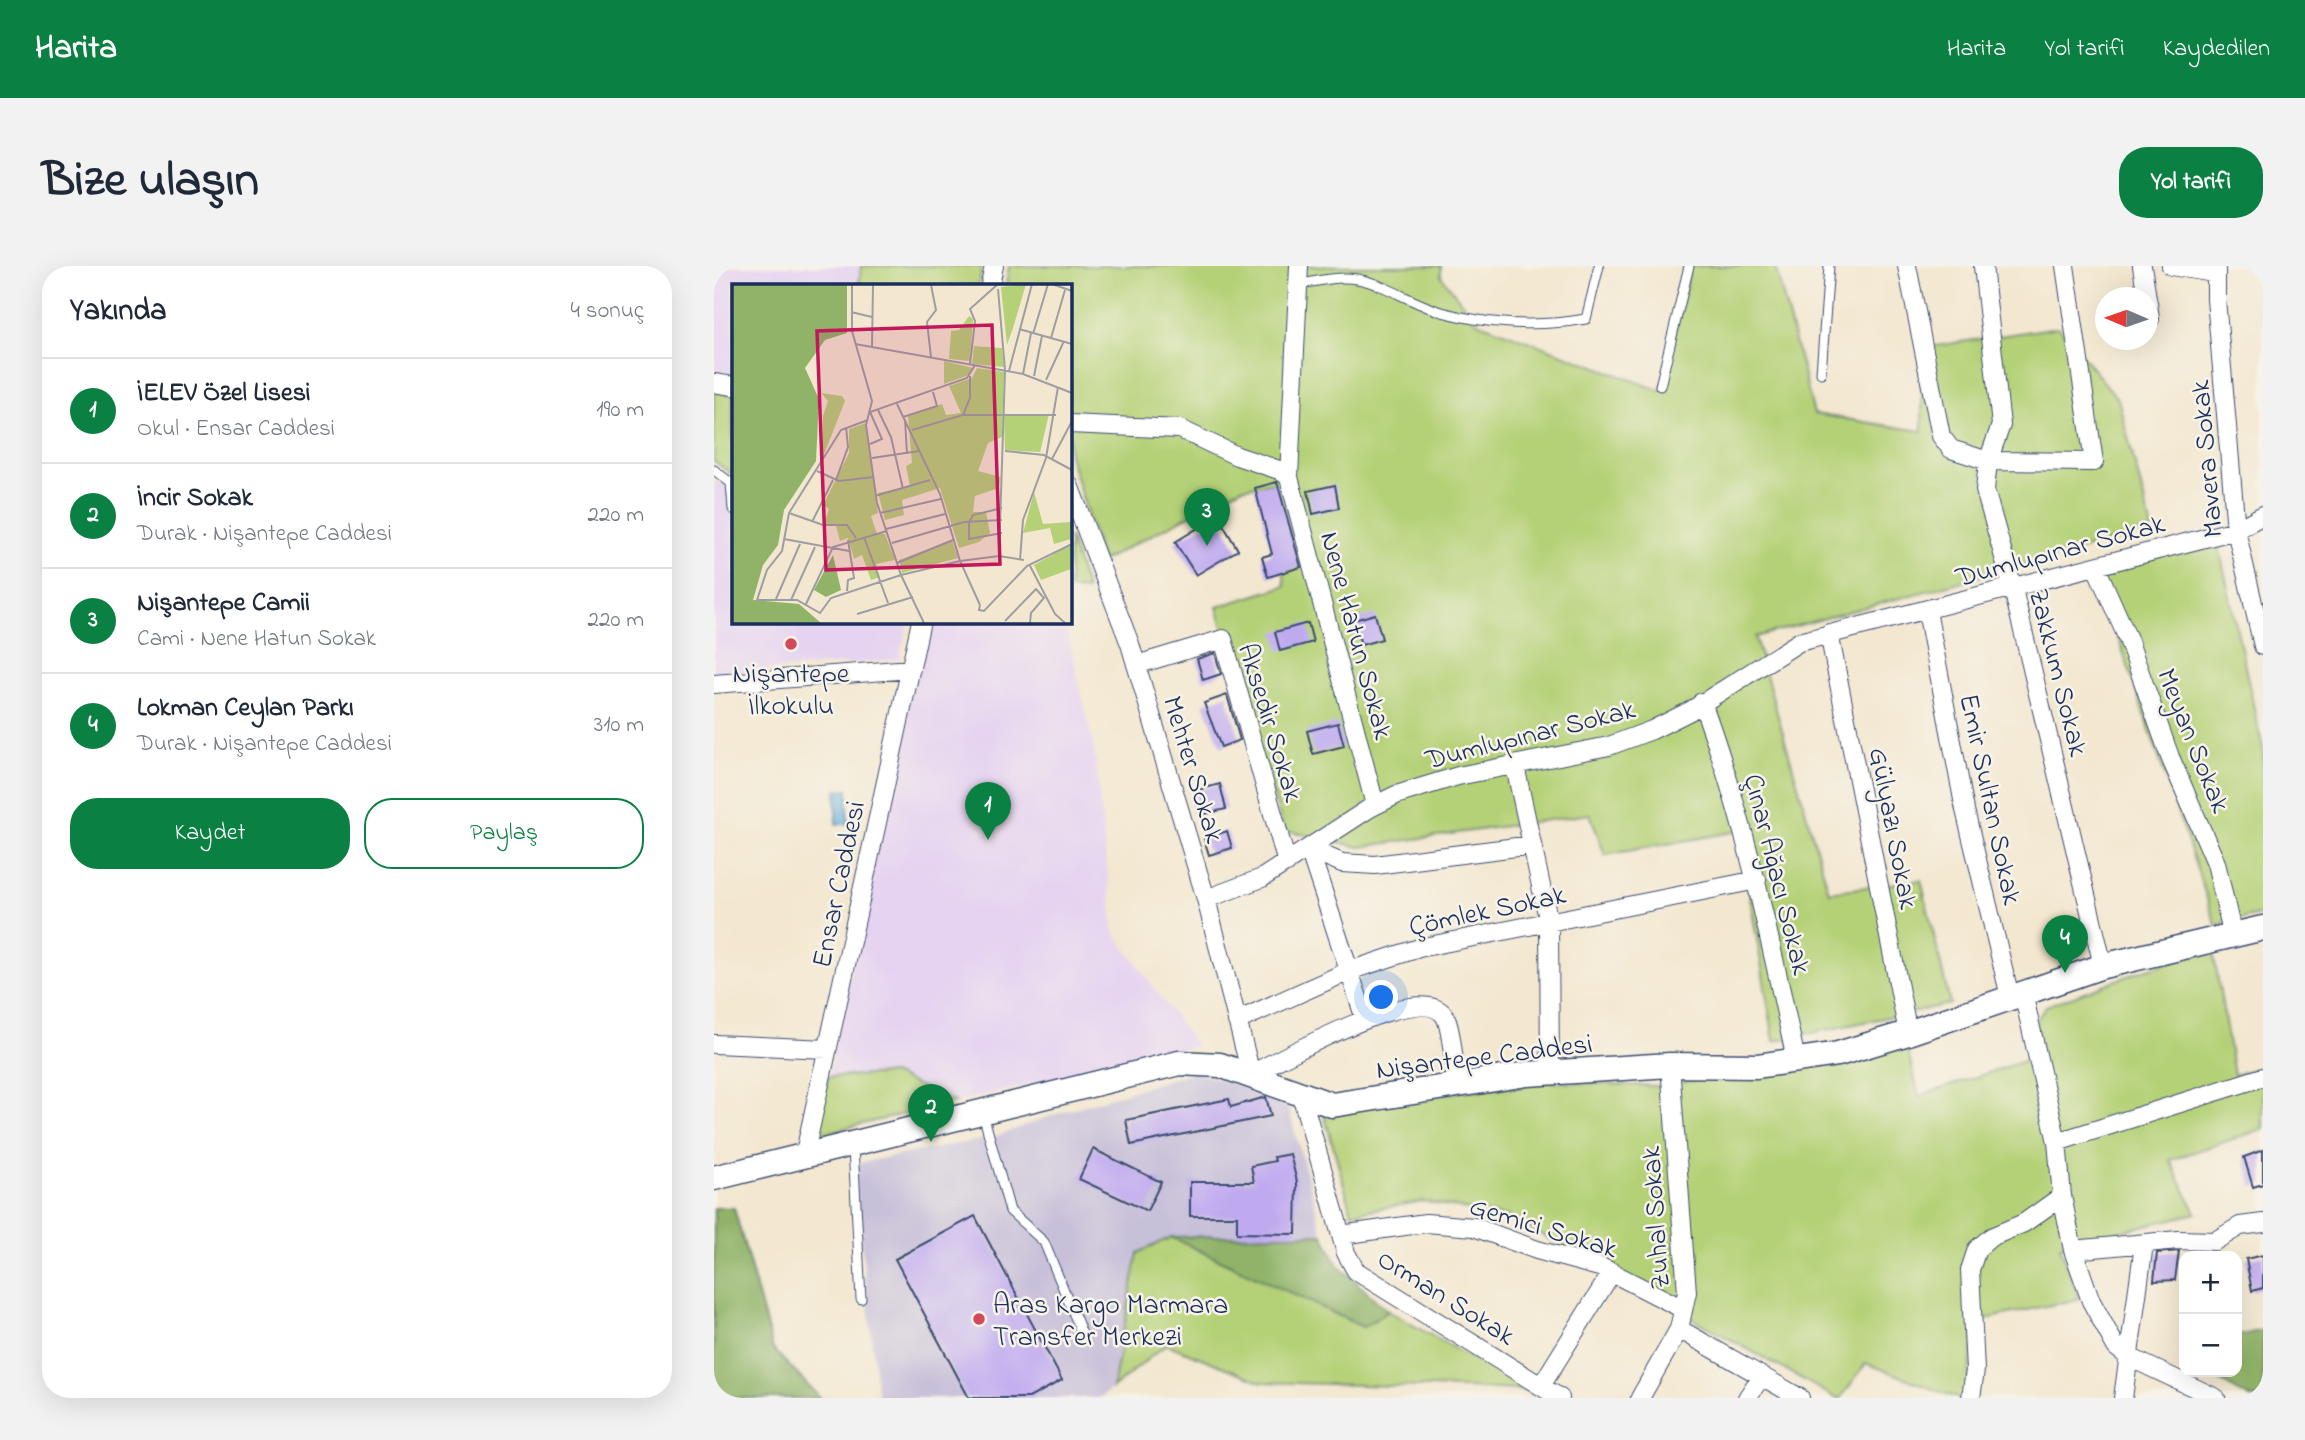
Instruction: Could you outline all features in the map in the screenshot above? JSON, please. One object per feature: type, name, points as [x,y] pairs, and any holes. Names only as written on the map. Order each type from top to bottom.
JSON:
[{"type":"street","points":[[990,284],[994,266]]},
{"type":"street","name":"Nene Hatun Sokak","points":[[1299,266],[1289,478],[1376,805]]},
{"type":"street","points":[[1907,266],[1941,436],[1951,449],[1988,461],[2094,462],[2065,266]]},
{"type":"street","name":"Zakkum Sokak","points":[[1983,266],[2001,425],[1988,461],[1985,490],[2012,589],[2104,966]]},
{"type":"street","points":[[2142,266],[2145,287]]},
{"type":"street","points":[[2171,266],[2215,270]]},
{"type":"street","name":"Mavera Sokak","points":[[2215,270],[2236,530],[2263,646]]},
{"type":"street","points":[[714,383],[732,386]]},
{"type":"street","points":[[1071,424],[1180,429],[1196,434],[1237,456],[1279,470],[1289,478]]},
{"type":"street","name":"Mehter Sokak","points":[[1071,490],[1136,665],[1206,899],[1251,1074]]},
{"type":"street","name":"Dumlupınar Sokak","points":[[1206,899],[1262,878],[1396,795],[1458,776],[1609,746],[1652,730],[1703,702],[1799,642],[2236,530],[2263,515]]},
{"type":"street","name":"Meyan Sokak","points":[[2096,567],[2127,639],[2170,757],[2216,863],[2234,936]]},
{"type":"street","name":"Emir Sultan Sokak","points":[[1927,611],[1965,810],[2057,1142],[2062,1196],[2073,1250],[2091,1301],[2116,1347],[2129,1357]]},
{"type":"street","name":"Ensar Caddesi","points":[[804,1157],[921,623]]},
{"type":"street","name":"Gülyazı Sokak","points":[[1829,633],[1908,1033]]},
{"type":"street","name":"Aksedir Sokak","points":[[1136,665],[1223,639],[1287,863]]},
{"type":"street","points":[[714,684],[911,669]]},
{"type":"street","name":"Çınar Ağacı Sokak","points":[[1703,702],[1736,802],[1757,880],[1796,1060]]},
{"type":"street","points":[[1515,766],[1549,923],[1550,1073]]},
{"type":"street","points":[[1309,849],[1342,863],[1375,865],[1532,845]]},
{"type":"street","points":[[1309,849],[1365,1019]]},
{"type":"street","name":"Çömlek Sokak","points":[[1237,1021],[1349,971],[1419,948],[1757,880]]},
{"type":"street","name":"Nişantepe Caddesi","points":[[714,1178],[983,1114],[1179,1063],[1220,1065],[1332,1105],[1457,1084],[1550,1073],[1670,1065],[1758,1066],[1838,1054],[2104,966],[2263,928]]},
{"type":"street","points":[[1251,1074],[1365,1019],[1406,1006],[1426,1005],[1438,1009],[1446,1017],[1457,1084]]},
{"type":"street","points":[[714,1044],[827,1049]]},
{"type":"street","name":"Zuhal Sokak","points":[[1640,1398],[1679,1329],[1687,1292],[1670,1065]]},
{"type":"street","points":[[2057,1142],[2263,1077]]},
{"type":"street","name":"Orman Sokak","points":[[1301,1094],[1346,1253],[1356,1271],[1560,1398]]},
{"type":"street","points":[[1971,1398],[1975,1370],[1970,1270],[1977,1249],[1991,1237],[2024,1223],[2062,1196]]},
{"type":"street","name":"Gemici Sokak","points":[[1341,1235],[1426,1223],[1474,1227],[1612,1272],[1684,1309]]},
{"type":"street","points":[[2073,1250],[2178,1240],[2215,1241],[2241,1226],[2263,1223]]},
{"type":"street","points":[[2123,1398],[2144,1244]]},
{"type":"street","points":[[1541,1386],[1612,1272]]},
{"type":"street","points":[[1679,1329],[1800,1398]]},
{"type":"street","points":[[2129,1357],[2216,1398]]},
{"type":"street","points":[[1747,1398],[1760,1377]]},
{"type":"lane","points":[[1298,285],[1338,278],[1358,279],[1411,302],[1458,316],[1509,323],[1549,324],[1586,319],[1599,266]]},
{"type":"lane","points":[[1660,386],[1689,266]]},
{"type":"lane","points":[[1821,373],[1829,266]]},
{"type":"lane","points":[[714,470],[731,483],[732,496]]},
{"type":"lane","points":[[983,1114],[1010,1211],[1044,1242],[1083,1336]]},
{"type":"lane","points":[[852,1145],[861,1299]]},
{"type":"shaded area","points":[[714,266],[861,266],[859,284],[732,284],[732,374],[714,371]]},
{"type":"shaded area","points":[[732,480],[732,623],[908,623],[899,659],[714,675],[714,482]]},
{"type":"shaded area","points":[[925,623],[1065,623],[1094,748],[1114,932],[1196,1046],[955,1102],[892,1074],[828,1077]]},
{"type":"shaded area","points":[[1193,1072],[1238,1084],[1281,1103],[1289,1110],[1323,1234],[1171,1237],[1138,1253],[1113,1388],[1099,1398],[878,1398],[853,1164],[995,1137],[1047,1117]]},
{"type":"green space","points":[[861,266],[982,266],[979,284],[859,284]]},
{"type":"green space","points":[[1009,266],[1441,266],[1441,276],[1477,322],[1661,391],[1691,266],[1775,266],[1814,414],[1922,431],[1922,348],[2058,327],[2118,399],[2152,530],[1755,637],[1829,892],[1921,880],[1950,1004],[1774,1041],[1739,831],[1605,855],[1590,814],[1360,847],[1284,830],[1217,607],[1285,586],[1275,482],[1241,488],[1102,561],[1071,460],[1071,284],[1006,284]]},
{"type":"green space","points":[[714,392],[732,394],[732,474],[714,461]]},
{"type":"green space","points":[[2217,538],[2263,749],[2263,914],[2216,925],[2096,572]]},
{"type":"green space","points":[[1071,543],[1087,590],[1071,589]]},
{"type":"green space","points":[[2213,950],[2234,1075],[2263,1066],[2263,1129],[2170,1160],[2196,1213],[2060,1246],[2079,1299],[1976,1321],[1966,1398],[1957,1398],[1866,1363],[1841,1398],[1836,1398],[1511,1218],[1423,1201],[1352,1213],[1322,1107],[1552,1082],[1657,1086],[1907,1047],[1919,1096],[2042,1055],[2036,1021],[2046,1006],[2144,970]]},
{"type":"green space","points":[[892,1074],[955,1102],[816,1135],[828,1077]]},
{"type":"green space","points":[[714,1208],[734,1208],[773,1349],[820,1398],[714,1398]]},
{"type":"green space","points":[[1323,1234],[1338,1266],[1388,1311],[1363,1327],[1171,1237]]},
{"type":"green space","points":[[1171,1237],[1363,1327],[1388,1311],[1527,1390],[1262,1382],[1166,1344],[1113,1388],[1138,1253]]},
{"type":"green space","points":[[2263,1330],[2263,1398],[2250,1398],[2212,1377],[2242,1377],[2242,1335]]},
{"type":"water","points":[[836,790],[848,790],[848,824],[836,824]]},
{"type":"building","points":[[1277,482],[1301,567],[1268,577],[1262,557],[1272,554],[1255,488]]},
{"type":"building","points":[[1335,485],[1339,508],[1313,514],[1308,491]]},
{"type":"building","points":[[1218,516],[1238,550],[1196,575],[1175,542]]},
{"type":"building","points":[[1375,614],[1382,639],[1361,645],[1354,620]]},
{"type":"building","points":[[1308,623],[1313,642],[1280,651],[1275,632]]},
{"type":"building","points":[[1215,653],[1221,674],[1203,680],[1197,659]]},
{"type":"building","points":[[1227,695],[1240,740],[1221,747],[1204,703]]},
{"type":"building","points":[[1338,723],[1344,746],[1313,754],[1307,731]]},
{"type":"building","points":[[1220,784],[1226,809],[1200,815],[1194,791]]},
{"type":"building","points":[[1227,831],[1232,848],[1209,855],[1204,839]]},
{"type":"building","points":[[1266,1097],[1271,1116],[1131,1145],[1126,1120],[1229,1099],[1231,1107]]},
{"type":"building","points":[[1093,1149],[1161,1182],[1147,1211],[1079,1179]]},
{"type":"building","points":[[2263,1150],[2263,1184],[2253,1187],[2244,1157]]},
{"type":"building","points":[[1290,1154],[1297,1182],[1296,1234],[1237,1233],[1237,1216],[1190,1216],[1190,1182],[1254,1182],[1251,1166],[1275,1161],[1274,1157]]},
{"type":"building","name":"Aras Kargo Marmara Transfer Merkezi","points":[[975,1216],[1062,1380],[1029,1398],[969,1398],[895,1259]]},
{"type":"building","points":[[2179,1251],[2175,1280],[2154,1281],[2157,1253]]},
{"type":"building","points":[[2263,1255],[2263,1288],[2252,1291],[2246,1259]]},
{"type":"place","name":"Nişantepe Camii","points":[[1207,546]]},
{"type":"place","name":"Nişantepe İlkokulu","points":[[791,644]]},
{"type":"place","name":"İELEV Özel Lisesi","points":[[988,840]]},
{"type":"place","name":"Lokman Ceylan Parkı","points":[[2065,973]]},
{"type":"place","name":"İncir Sokak","points":[[931,1142]]},
{"type":"place","name":"Aras Kargo Marmara Transfer Merkezi","points":[[979,1319]]}]
